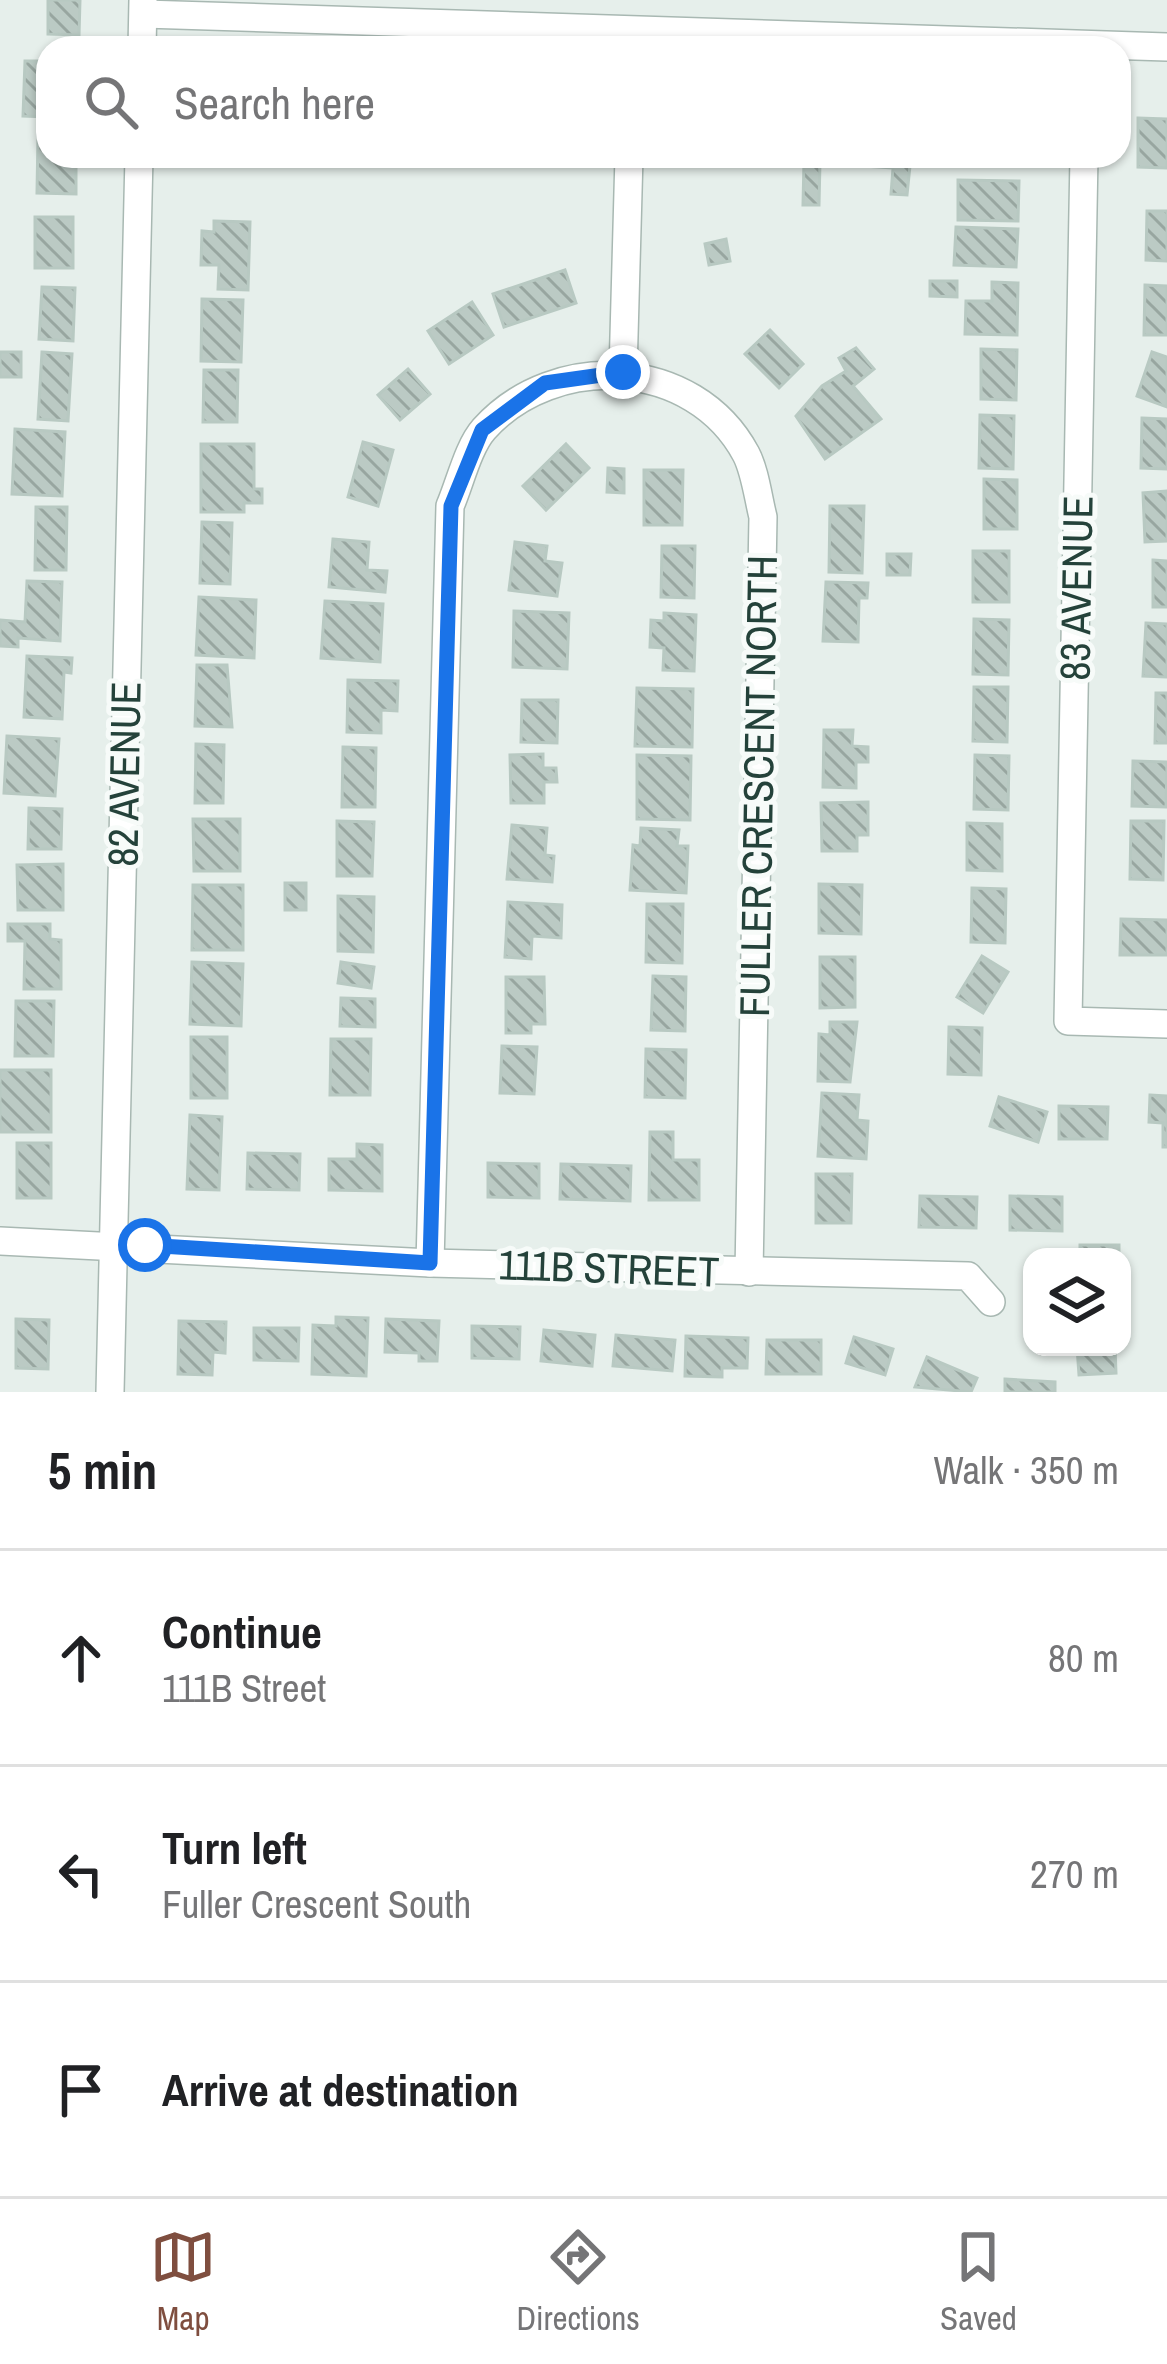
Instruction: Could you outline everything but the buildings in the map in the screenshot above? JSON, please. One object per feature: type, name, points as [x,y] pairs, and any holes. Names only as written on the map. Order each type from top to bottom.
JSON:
[{"type":"street","points":[[144,7],[587,36]]},
{"type":"street","points":[[1131,47],[1167,47]]},
{"type":"street","name":"82 AVENUE","points":[[110,1392],[139,168]]},
{"type":"street","points":[[430,1263],[451,506],[482,430],[545,383],[623,372],[629,168]]},
{"type":"street","name":"83 AVENUE","points":[[1084,168],[1068,1021],[1167,1024]]},
{"type":"street","name":"FULLER CRESCENT NORTH","points":[[623,372],[695,396],[746,453],[763,517],[749,1273]]},
{"type":"street","name":"111B STREET","points":[[0,1241],[430,1263],[968,1276],[991,1302]]},
{"type":"route","points":[[145,1245],[430,1263],[451,506],[482,430],[545,383],[623,372]]}]
